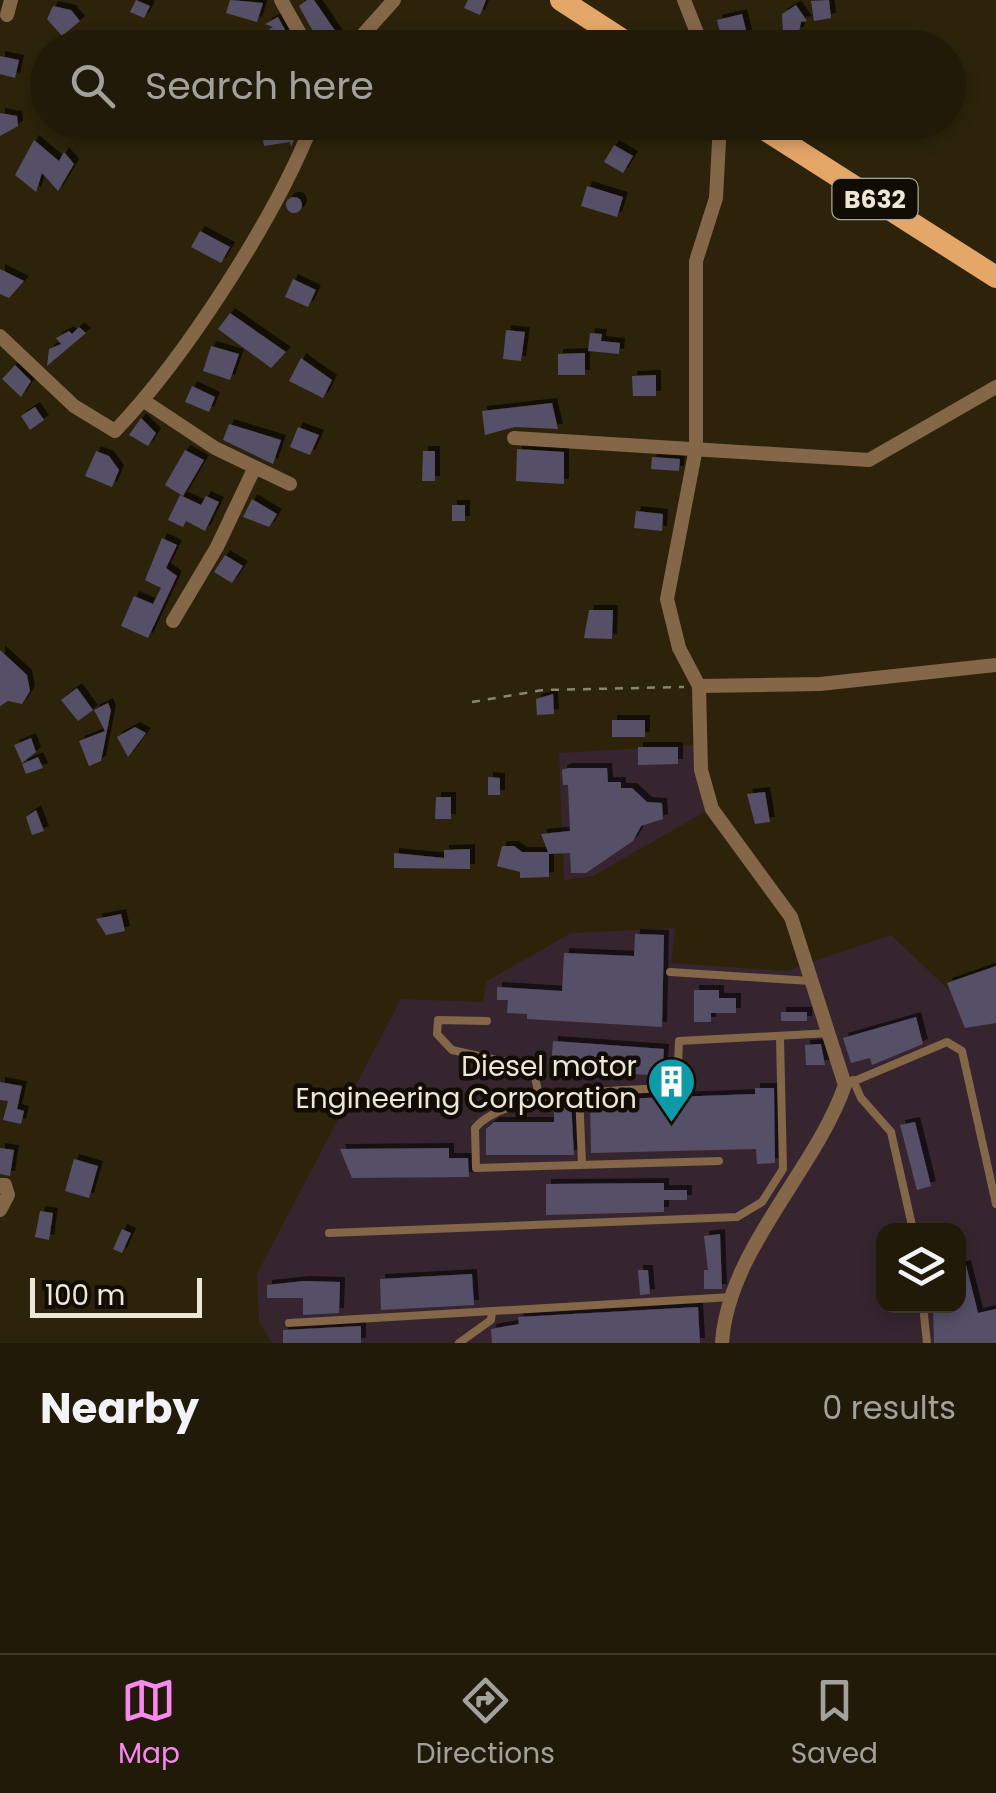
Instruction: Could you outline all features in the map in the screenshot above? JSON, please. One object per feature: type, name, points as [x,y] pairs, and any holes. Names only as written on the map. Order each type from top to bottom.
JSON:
[{"type":"main road","points":[[561,0],[607,30]]},
{"type":"main road","name":"B632","points":[[782,140],[996,277]]},
{"type":"street","points":[[280,0],[298,30]]},
{"type":"street","points":[[367,30],[394,0]]},
{"type":"street","points":[[684,0],[696,30]]},
{"type":"street","points":[[0,336],[74,406],[115,431],[144,401],[235,266],[306,140]]},
{"type":"street","points":[[719,140],[716,198],[696,261],[696,448],[667,599],[680,648],[698,686],[701,770],[712,809],[792,917],[849,1082],[818,1146],[784,1192],[732,1298],[722,1343]]},
{"type":"street","points":[[514,438],[869,460],[996,387]]},
{"type":"street","points":[[144,401],[254,469],[290,484]]},
{"type":"street","points":[[172,621],[217,547],[254,469]]},
{"type":"street","points":[[698,686],[820,684],[996,665]]},
{"type":"street","points":[[0,1185],[5,1185],[8,1194],[0,1210]]},
{"type":"lane","points":[[670,972],[815,981]]},
{"type":"lane","points":[[487,1021],[438,1020],[437,1034],[452,1050],[532,1068],[540,1100]]},
{"type":"lane","points":[[719,1160],[476,1168],[474,1128],[484,1116],[540,1100],[580,1093],[676,1088],[679,1040],[831,1033]]},
{"type":"lane","points":[[329,1233],[736,1217],[762,1202],[783,1170],[780,1038]]},
{"type":"lane","points":[[911,1223],[891,1132],[849,1082],[947,1042],[962,1051],[996,1204]]},
{"type":"lane","points":[[580,1093],[582,1164]]},
{"type":"lane","points":[[288,1323],[732,1298]]},
{"type":"lane","points":[[459,1343],[491,1320],[492,1311]]},
{"type":"lane","points":[[925,1313],[927,1343]]},
{"type":"path","points":[[472,702],[542,690],[698,686]]},
{"type":"shaded area","points":[[700,745],[710,809],[593,876],[564,880],[559,753]]},
{"type":"shaded area","points":[[675,928],[671,963],[786,971],[891,935],[951,992],[996,964],[996,1343],[272,1343],[259,1322],[257,1274],[401,999],[483,1002],[487,981],[571,933]]},
{"type":"building","points":[[136,0],[150,6],[144,18],[130,12]]},
{"type":"building","points":[[230,0],[263,3],[257,22],[226,13]]},
{"type":"building","points":[[314,0],[335,30],[312,30],[299,6]]},
{"type":"building","points":[[468,0],[486,0],[480,15],[464,8]]},
{"type":"building","points":[[829,0],[831,18],[814,21],[811,1]]},
{"type":"building","points":[[796,5],[807,21],[801,22],[799,30],[783,30],[782,14]]},
{"type":"building","points":[[53,6],[71,10],[80,21],[69,30],[57,30],[47,19]]},
{"type":"building","points":[[742,14],[746,30],[720,30],[717,20]]},
{"type":"building","points":[[278,17],[285,30],[268,30],[273,27],[265,24]]},
{"type":"building","points":[[0,56],[19,60],[15,78],[0,74]]},
{"type":"building","points":[[0,113],[17,116],[18,126],[0,136]]},
{"type":"building","points":[[34,140],[59,161],[64,152],[74,164],[58,191],[42,173],[36,192],[15,175]]},
{"type":"building","points":[[263,140],[294,140],[291,147],[290,142],[264,146]]},
{"type":"building","points":[[614,145],[633,156],[623,173],[604,162]]},
{"type":"building","points":[[587,186],[623,197],[617,217],[581,206]]},
{"type":"building","points":[[294,197],[302,205],[294,213],[286,205]]},
{"type":"building","points":[[200,231],[230,247],[221,263],[191,247]]},
{"type":"building","points":[[0,269],[24,281],[9,298],[0,294]]},
{"type":"building","points":[[293,279],[316,290],[308,307],[285,297]]},
{"type":"building","points":[[230,313],[286,352],[271,368],[218,329]]},
{"type":"building","points":[[79,327],[86,333],[47,366],[49,349],[61,344],[56,338],[69,331],[72,334]]},
{"type":"building","points":[[506,330],[525,332],[521,361],[503,359]]},
{"type":"building","points":[[590,333],[602,334],[601,341],[620,343],[619,354],[588,351]]},
{"type":"building","points":[[211,346],[239,354],[230,380],[203,371]]},
{"type":"building","points":[[585,353],[585,375],[558,375],[558,354]]},
{"type":"building","points":[[301,358],[332,380],[323,398],[289,381]]},
{"type":"building","points":[[15,365],[31,381],[21,397],[2,379]]},
{"type":"building","points":[[656,375],[656,396],[633,396],[632,376]]},
{"type":"building","points":[[192,386],[215,397],[209,412],[185,402]]},
{"type":"building","points":[[552,403],[558,429],[515,427],[485,435],[482,411]]},
{"type":"building","points":[[35,407],[44,420],[30,430],[21,416]]},
{"type":"building","points":[[141,418],[156,433],[148,446],[129,435]]},
{"type":"building","points":[[229,424],[281,440],[273,464],[223,440]]},
{"type":"building","points":[[298,427],[319,435],[310,455],[290,447]]},
{"type":"building","points":[[517,449],[564,452],[564,484],[516,481]]},
{"type":"building","points":[[185,450],[204,460],[183,496],[165,485]]},
{"type":"building","points":[[96,451],[109,456],[119,470],[112,487],[85,476]]},
{"type":"building","points":[[423,451],[435,451],[435,481],[422,481]]},
{"type":"building","points":[[652,457],[680,459],[679,471],[651,469]]},
{"type":"building","points":[[180,495],[201,505],[206,496],[219,502],[205,531],[186,521],[183,527],[168,520]]},
{"type":"building","points":[[252,499],[277,514],[269,527],[243,517]]},
{"type":"building","points":[[452,505],[465,505],[465,521],[452,521]]},
{"type":"building","points":[[636,511],[663,514],[662,531],[634,528]]},
{"type":"building","points":[[162,538],[177,545],[166,568],[177,576],[148,638],[121,626],[134,596],[153,604],[161,588],[145,580]]},
{"type":"building","points":[[225,555],[243,566],[232,583],[214,572]]},
{"type":"building","points":[[589,610],[613,610],[612,639],[584,638]]},
{"type":"building","points":[[0,650],[27,675],[30,691],[22,704],[8,701],[0,706]]},
{"type":"building","points":[[77,688],[93,710],[78,721],[61,700]]},
{"type":"building","points":[[553,694],[554,714],[537,715],[536,699]]},
{"type":"building","points":[[108,703],[111,710],[101,761],[89,766],[79,741],[105,731],[94,710]]},
{"type":"building","points":[[612,720],[645,720],[645,737],[612,737]]},
{"type":"building","points":[[135,727],[146,733],[128,757],[117,737]]},
{"type":"building","points":[[31,738],[36,752],[22,763],[14,745]]},
{"type":"building","points":[[638,747],[678,747],[678,764],[638,765]]},
{"type":"building","points":[[38,757],[43,768],[26,774],[22,764]]},
{"type":"building","points":[[607,768],[608,782],[621,782],[621,788],[632,788],[647,802],[662,803],[663,819],[641,826],[633,841],[586,873],[571,873],[570,853],[549,854],[549,877],[520,878],[520,872],[497,866],[502,846],[514,846],[522,852],[548,852],[541,834],[570,831],[568,785],[563,785],[562,770]]},
{"type":"building","points":[[488,777],[500,778],[500,795],[488,795]]},
{"type":"building","points":[[765,792],[770,822],[755,824],[747,794]]},
{"type":"building","points":[[436,797],[451,797],[451,819],[435,819]]},
{"type":"building","points":[[36,810],[44,831],[32,835],[26,817]]},
{"type":"building","points":[[470,849],[470,869],[394,868],[394,853],[444,858],[444,850]]},
{"type":"building","points":[[121,914],[125,931],[106,935],[96,919]]},
{"type":"building","points":[[635,934],[664,935],[662,1027],[527,1019],[527,1014],[507,1013],[508,1000],[497,1000],[497,987],[562,991],[564,953],[634,956]]},
{"type":"building","points":[[996,966],[996,1023],[965,1028],[947,983]]},
{"type":"building","points":[[694,990],[719,990],[719,998],[736,998],[736,1013],[711,1013],[711,1022],[694,1022]]},
{"type":"building","points":[[781,1012],[807,1012],[807,1021],[781,1021]]},
{"type":"building","points":[[916,1017],[923,1044],[872,1065],[870,1058],[851,1063],[843,1038]]},
{"type":"building","points":[[553,1041],[664,1049],[662,1076],[551,1068]]},
{"type":"building","points":[[821,1044],[825,1065],[806,1065],[805,1045]]},
{"type":"building","points":[[0,1082],[22,1086],[17,1109],[24,1111],[21,1124],[3,1120],[8,1101],[0,1100]]},
{"type":"building","name":"Diesel motor Engineering Corporation","points":[[755,1088],[774,1088],[775,1163],[757,1164],[756,1149],[591,1153],[590,1100],[755,1094]]},
{"type":"building","points":[[571,1102],[574,1155],[486,1155],[486,1129],[494,1122],[554,1122],[554,1104]]},
{"type":"building","points":[[915,1122],[931,1186],[917,1190],[900,1125]]},
{"type":"building","points":[[0,1148],[14,1150],[10,1176],[0,1174]]},
{"type":"building","points":[[449,1148],[449,1158],[468,1158],[469,1177],[352,1178],[340,1149]]},
{"type":"building","points":[[74,1159],[98,1166],[89,1198],[65,1191]]},
{"type":"building","points":[[664,1183],[664,1190],[687,1190],[687,1200],[664,1200],[664,1212],[546,1215],[546,1184]]},
{"type":"building","points":[[40,1211],[53,1213],[49,1240],[35,1237]]},
{"type":"building","points":[[122,1229],[131,1233],[122,1253],[113,1249]]},
{"type":"building","points":[[720,1234],[722,1289],[704,1289],[704,1270],[708,1270],[704,1236]]},
{"type":"building","points":[[966,1265],[978,1313],[996,1309],[996,1343],[934,1343],[933,1313],[966,1313]]},
{"type":"building","points":[[638,1270],[648,1270],[650,1294],[640,1295]]},
{"type":"building","points":[[472,1274],[474,1305],[381,1310],[380,1279]]},
{"type":"building","points":[[340,1282],[339,1313],[303,1315],[303,1298],[267,1298],[267,1285]]},
{"type":"building","points":[[698,1307],[700,1343],[492,1343],[491,1329],[519,1324],[518,1317]]},
{"type":"building","points":[[361,1326],[361,1343],[283,1343],[283,1330]]},
{"type":"place","name":"Diesel motor Engineering Corporation","points":[[672,1124]]}]
